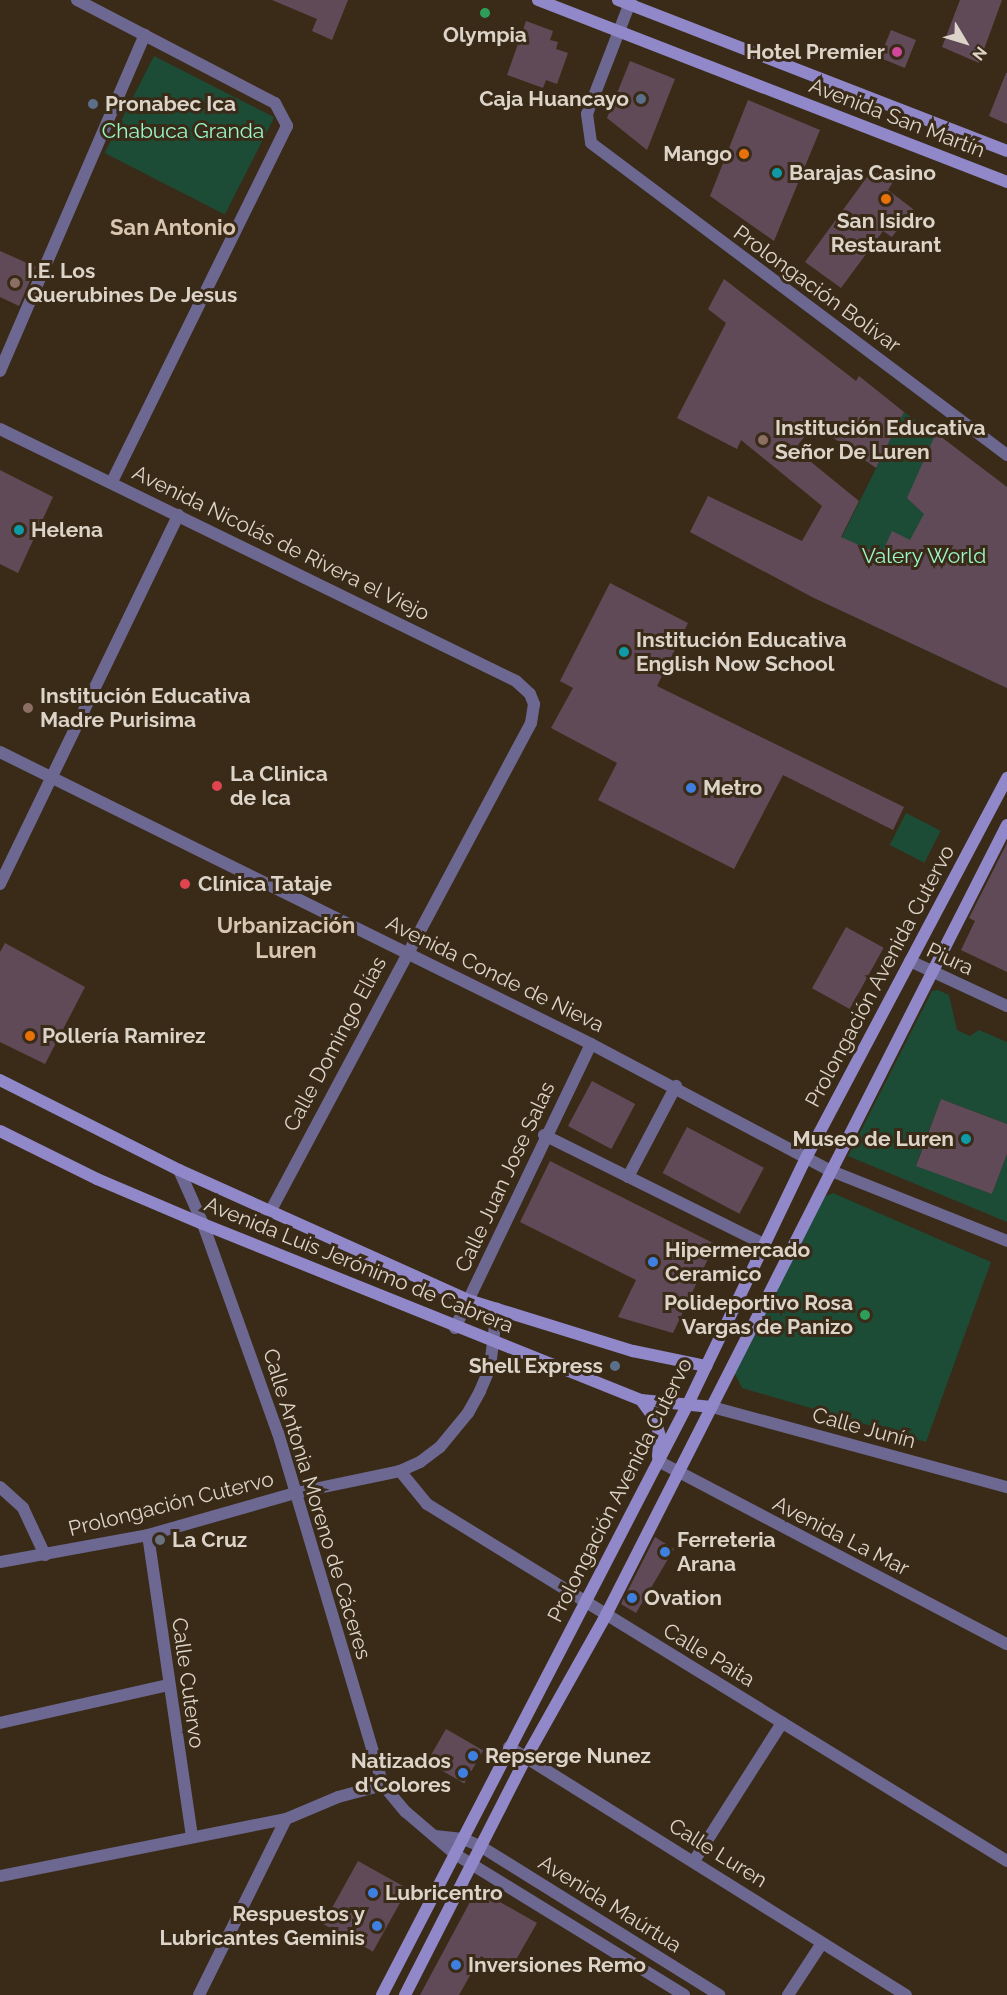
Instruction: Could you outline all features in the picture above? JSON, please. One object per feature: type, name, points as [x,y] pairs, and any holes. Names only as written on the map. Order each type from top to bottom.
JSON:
[{"type":"street","points":[[77,0],[275,103],[287,126],[112,482]]},
{"type":"street","name":"Avenida San Martín","points":[[537,0],[1007,182]]},
{"type":"street","name":"Avenida San Martín","points":[[626,2],[1007,150]]},
{"type":"street","name":"Prolongación Bolívar","points":[[626,2],[586,124],[591,143],[1007,455]]},
{"type":"street","points":[[0,371],[145,35]]},
{"type":"street","name":"Avenida Nicolás de Rivera el Viejo","points":[[0,429],[516,681],[530,694],[534,704]]},
{"type":"street","points":[[0,884],[178,515]]},
{"type":"street","name":"Calle Domingo Elías","points":[[270,1212],[406,951],[531,723],[534,704]]},
{"type":"street","name":"Avenida Conde de Nieva","points":[[0,752],[676,1086],[835,1171],[1007,1241]]},
{"type":"street","name":"Prolongación Avenida Cutervo","points":[[382,1995],[688,1404],[807,1156],[1007,778]]},
{"type":"street","name":"Prolongación Avenida Cutervo","points":[[405,1995],[480,1846],[527,1756],[606,1615],[676,1472],[835,1171],[1007,825]]},
{"type":"street","name":"Piura","points":[[910,961],[1007,1006]]},
{"type":"street","name":"Calle Juan Jose Salas","points":[[455,1328],[544,1135],[591,1044]]},
{"type":"street","name":"Avenida Luis Jerónimo de Cabrera","points":[[0,1080],[179,1170],[468,1300],[633,1351],[706,1366]]},
{"type":"street","points":[[628,1177],[676,1086]]},
{"type":"street","name":"Avenida Luis Jerónimo de Cabrera","points":[[0,1131],[97,1179],[455,1328],[492,1338],[641,1400],[712,1407]]},
{"type":"street","points":[[544,1135],[764,1244]]},
{"type":"street","name":"Calle Antonia Moreno de Cáceres","points":[[179,1170],[203,1224],[278,1433],[383,1785],[406,1812],[455,1854]]},
{"type":"street","name":"Prolongación Cutervo","points":[[0,1562],[148,1534],[295,1493],[400,1471],[440,1447],[468,1413],[490,1367],[497,1308]]},
{"type":"street","points":[[641,1400],[657,1428],[658,1461]]},
{"type":"street","name":"Calle Junín","points":[[712,1407],[1007,1486]]},
{"type":"street","name":"Avenida La Mar","points":[[658,1461],[1007,1644]]},
{"type":"street","name":"Calle Paita","points":[[400,1471],[427,1504],[1007,1861]]},
{"type":"street","points":[[0,1487],[23,1508],[45,1555]]},
{"type":"street","name":"Calle Cutervo","points":[[148,1534],[168,1685],[192,1837]]},
{"type":"street","points":[[0,1723],[168,1685]]},
{"type":"street","points":[[694,1860],[782,1723]]},
{"type":"street","name":"Calle Luren","points":[[509,1747],[694,1860],[906,1995]]},
{"type":"street","points":[[0,1876],[286,1819],[383,1785]]},
{"type":"street","points":[[199,1995],[286,1819]]},
{"type":"street","name":"Avenida Maúrtua","points":[[435,1836],[463,1839],[480,1846],[718,1995]]},
{"type":"street","name":"Avenida Maúrtua","points":[[455,1854],[473,1862],[684,1995]]},
{"type":"street","points":[[788,1995],[822,1943]]},
{"type":"green space","name":"Chabuca Granda","points":[[154,56],[274,117],[225,214],[105,153]]},
{"type":"green space","name":"Valery World","points":[[904,412],[1007,487],[1007,688],[812,597]]},
{"type":"green space","points":[[906,813],[941,831],[924,863],[890,845]]},
{"type":"green space","points":[[938,990],[949,995],[957,1030],[970,1036],[979,1030],[1007,1042],[1007,1124],[941,1099],[916,1165],[992,1194],[1007,1154],[1007,1222],[848,1156],[932,991]]},
{"type":"green space","name":"Polideportivo Rosa Vargas de Panizo","points":[[833,1193],[991,1262],[926,1442],[742,1388],[732,1368],[818,1199]]},
{"type":"building","points":[[272,0],[348,0],[332,40],[312,31],[317,19]]},
{"type":"building","points":[[960,0],[1002,0],[979,63],[942,47]]},
{"type":"building","points":[[526,21],[553,31],[550,40],[558,42],[556,49],[568,53],[557,84],[546,80],[543,88],[507,75]]},
{"type":"building","name":"Hotel Premier","points":[[891,30],[916,40],[905,68],[880,58]]},
{"type":"building","name":"Caja Huancayo","points":[[630,61],[675,79],[647,150],[607,118]]},
{"type":"building","points":[[1007,73],[1007,124],[989,116]]},
{"type":"building","name":"Barajas Casino","points":[[748,100],[820,130],[774,241],[710,196]]},
{"type":"building","points":[[878,173],[893,182],[888,190],[913,209],[892,237],[883,231],[841,288],[805,262],[867,177]]},
{"type":"building","name":"I.E. Los Querubines De Jesus","points":[[0,251],[36,267],[19,306],[0,297]]},
{"type":"building","points":[[724,279],[856,381],[859,376],[904,412],[876,468],[814,424],[795,449],[859,501],[841,537],[881,555],[892,531],[910,540],[924,514],[907,498],[936,433],[1007,487],[1007,688],[812,597],[690,532],[708,496],[802,541],[822,506],[741,440],[737,449],[677,418],[726,323],[708,309]]},
{"type":"building","name":"Helena","points":[[0,470],[53,497],[18,573],[0,564]]},
{"type":"building","name":"Metro","points":[[610,583],[688,623],[657,686],[904,807],[893,830],[783,775],[734,869],[598,800],[617,763],[551,728],[573,688],[560,681]]},
{"type":"building","points":[[1007,843],[1007,972],[961,950],[975,921],[969,918]]},
{"type":"building","points":[[846,927],[884,948],[850,1009],[812,988]]},
{"type":"building","points":[[5,943],[85,987],[45,1064],[0,1042],[0,952]]},
{"type":"building","points":[[592,1081],[635,1104],[611,1149],[568,1126]]},
{"type":"building","name":"Museo de Luren","points":[[941,1099],[1007,1124],[1007,1154],[992,1194],[916,1166]]},
{"type":"building","points":[[687,1127],[764,1168],[739,1214],[663,1173]]},
{"type":"building","name":"Hipermercado Ceramico","points":[[550,1161],[715,1244],[673,1333],[618,1317],[636,1280],[520,1222]]},
{"type":"building","points":[[655,1537],[674,1549],[636,1613],[621,1604]]},
{"type":"building","points":[[446,1729],[483,1750],[464,1783],[427,1762]]},
{"type":"building","points":[[358,1861],[408,1889],[373,1952],[323,1924]]},
{"type":"building","points":[[477,1889],[537,1923],[509,1972],[481,1956],[459,1995],[420,1995]]},
{"type":"place","name":"Olympia","points":[[485,13]]},
{"type":"place","name":"Hotel Premier","points":[[897,52]]},
{"type":"place","name":"Caja Huancayo","points":[[641,99]]},
{"type":"place","name":"Pronabec Ica","points":[[93,104]]},
{"type":"place","name":"Mango","points":[[744,154]]},
{"type":"place","name":"Barajas Casino","points":[[777,173]]},
{"type":"place","name":"San Isidro Restaurant","points":[[886,199]]},
{"type":"place","name":"I.E. Los Querubines De Jesus","points":[[15,283]]},
{"type":"place","name":"Institución Educativa Señor De Luren","points":[[763,440]]},
{"type":"place","name":"Helena","points":[[19,530]]},
{"type":"place","name":"Institución Educativa English Now School","points":[[624,652]]},
{"type":"place","name":"Institución Educativa Madre Purisima","points":[[28,708]]},
{"type":"place","name":"La Clinica de Ica","points":[[217,786]]},
{"type":"place","name":"Metro","points":[[691,788]]},
{"type":"place","name":"Clínica Tataje","points":[[185,884]]},
{"type":"place","name":"Pollería Ramirez","points":[[30,1036]]},
{"type":"place","name":"Museo de Luren","points":[[966,1139]]},
{"type":"place","name":"Hipermercado Ceramico","points":[[653,1262]]},
{"type":"place","name":"Polideportivo Rosa Vargas de Panizo","points":[[865,1315]]},
{"type":"place","name":"Shell Express","points":[[615,1366]]},
{"type":"place","name":"La Cruz","points":[[160,1540]]},
{"type":"place","name":"Ferreteria Arana","points":[[665,1552]]},
{"type":"place","name":"Ovation","points":[[632,1598]]},
{"type":"place","name":"Repserge Nunez","points":[[473,1756]]},
{"type":"place","name":"Natizados d'Colores","points":[[463,1773]]},
{"type":"place","name":"Lubricentro","points":[[373,1893]]},
{"type":"place","name":"Respuestos y Lubricantes Geminis","points":[[377,1926]]},
{"type":"place","name":"Inversiones Remo","points":[[456,1965]]},
{"type":"district","name":"San Antonio","points":[[173,228]]},
{"type":"district","name":"Urbanización Luren","points":[[286,938]]}]
